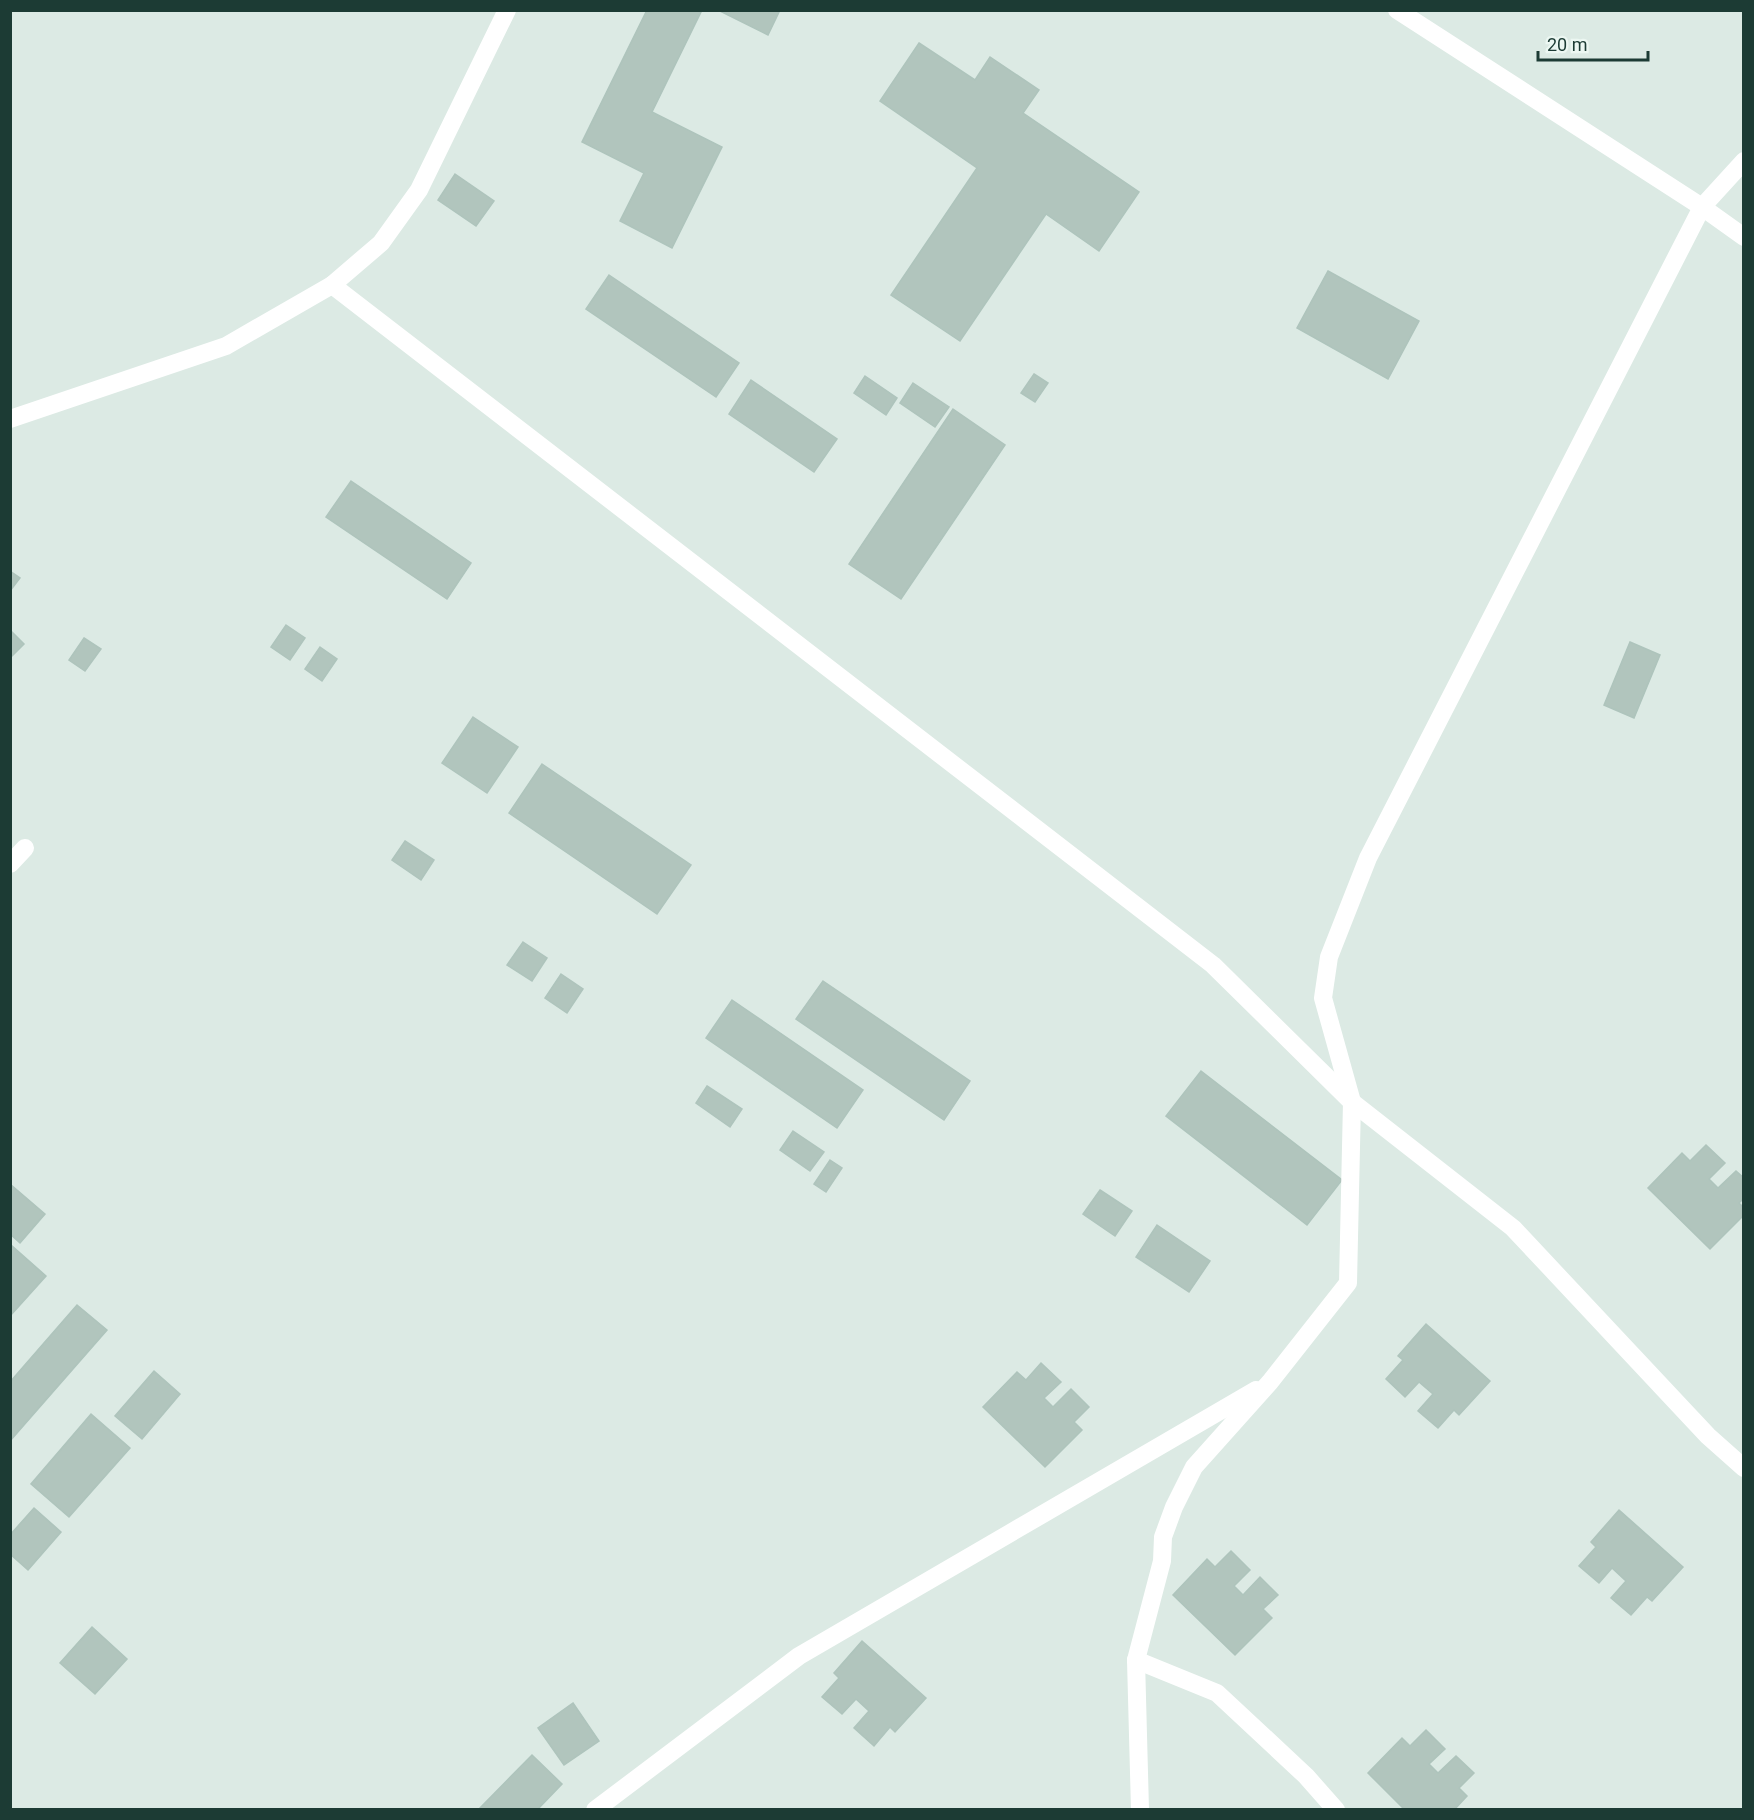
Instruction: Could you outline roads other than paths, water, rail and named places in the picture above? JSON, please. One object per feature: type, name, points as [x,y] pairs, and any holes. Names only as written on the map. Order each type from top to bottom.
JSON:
[{"type":"street","points":[[10,419],[226,346],[332,285],[381,243],[419,190],[507,10]]},
{"type":"street","points":[[1397,10],[1702,207],[1743,237]]},
{"type":"street","points":[[1140,1809],[1136,1660],[1162,1561],[1163,1537],[1174,1507],[1194,1467],[1270,1382],[1348,1284],[1352,1102],[1323,998],[1329,957],[1368,858],[1702,207],[1743,161]]},
{"type":"street","points":[[332,285],[1213,965],[1352,1102],[1513,1228],[1708,1436],[1743,1468]]},
{"type":"street","points":[[10,864],[26,848]]},
{"type":"street","points":[[595,1809],[799,1656],[1270,1382]]},
{"type":"street","points":[[1136,1660],[1216,1694],[1306,1776],[1336,1809]]}]
